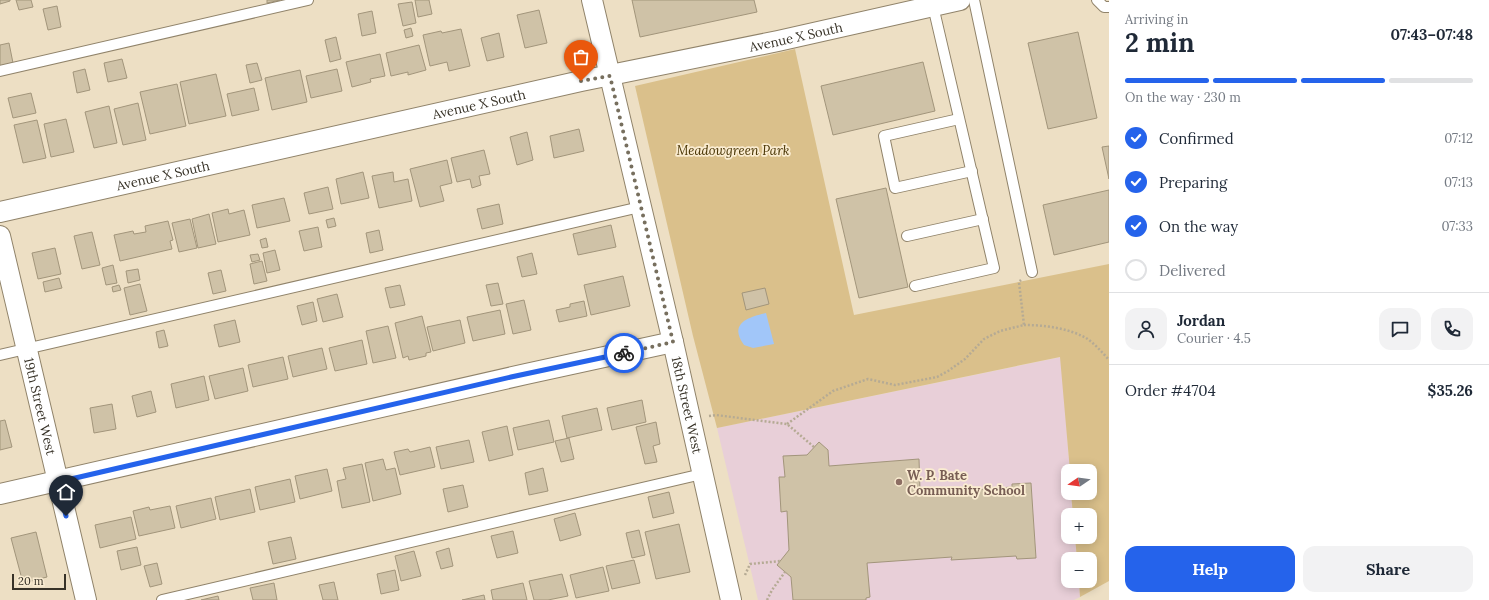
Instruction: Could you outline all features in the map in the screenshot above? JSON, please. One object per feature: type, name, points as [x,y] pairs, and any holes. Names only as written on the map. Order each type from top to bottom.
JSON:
[{"type":"street","name":"18th Street West","points":[[592,0],[673,342],[730,594]]},
{"type":"street","name":"Avenue X South","points":[[0,212],[573,83],[960,0]]},
{"type":"street","name":"19th Street West","points":[[0,236],[86,600]]},
{"type":"street","points":[[0,494],[673,342]]},
{"type":"lane","points":[[0,71],[308,0]]},
{"type":"lane","points":[[974,0],[1032,272]]},
{"type":"lane","points":[[1097,0],[1104,7],[1109,7]]},
{"type":"lane","points":[[915,286],[994,268],[933,6]]},
{"type":"lane","points":[[959,119],[884,136],[895,188],[972,171]]},
{"type":"lane","points":[[0,355],[27,350],[640,207]]},
{"type":"lane","points":[[907,236],[983,219]]},
{"type":"lane","points":[[162,600],[702,474]]},
{"type":"path","points":[[1024,325],[1019,282],[1032,272]]},
{"type":"path","points":[[787,424],[833,391],[868,379],[895,385],[937,376],[948,371],[965,359],[984,339],[1000,331],[1024,325],[1040,325],[1061,329],[1086,338],[1109,360]]},
{"type":"path","points":[[710,416],[716,414],[787,424],[814,447]]},
{"type":"path","points":[[730,594],[743,584],[750,564],[781,561]]},
{"type":"path","points":[[767,600],[772,590],[785,572]]},
{"type":"shaded area","name":"W. P. Bate Community School","points":[[1061,357],[1069,464],[1061,464],[1061,500],[1072,500],[1072,508],[1061,508],[1061,544],[1076,544],[1076,552],[1061,552],[1061,588],[1079,588],[1080,597],[1074,600],[758,600],[717,428]]},
{"type":"green space","name":"Meadowgreen Park","points":[[795,49],[854,315],[1109,264],[1109,581],[1097,588],[1097,552],[1076,552],[1076,544],[1097,544],[1097,508],[1072,508],[1072,500],[1097,500],[1097,464],[1069,464],[1060,357],[717,428],[693,336],[635,86]]},
{"type":"green space","name":"Meadowgreen Park","points":[[1079,588],[1096,588],[1080,597]]},
{"type":"water","points":[[766,313],[774,344],[753,348],[744,345],[738,331],[739,326],[747,319]]},
{"type":"building","points":[[0,0],[10,0],[10,1],[0,4]]},
{"type":"building","points":[[16,0],[31,0],[33,7],[19,10]]},
{"type":"building","points":[[267,0],[280,0],[267,3]]},
{"type":"building","points":[[415,0],[429,0],[432,14],[418,17]]},
{"type":"building","points":[[632,0],[754,0],[757,12],[640,37]]},
{"type":"building","points":[[412,2],[416,23],[403,26],[398,4]]},
{"type":"building","points":[[57,6],[61,27],[48,30],[43,9]]},
{"type":"building","points":[[539,10],[547,43],[525,48],[517,15]]},
{"type":"building","points":[[372,11],[376,33],[362,36],[358,14]]},
{"type":"building","points":[[411,28],[413,36],[406,38],[404,30]]},
{"type":"building","points":[[461,29],[470,66],[449,71],[447,62],[430,66],[423,35]]},
{"type":"building","points":[[1078,32],[1097,118],[1048,129],[1028,43]]},
{"type":"building","points":[[499,33],[504,57],[487,61],[481,38]]},
{"type":"building","points":[[336,37],[341,59],[330,62],[325,40]]},
{"type":"building","points":[[9,43],[13,63],[0,66],[0,45]]},
{"type":"building","points":[[419,45],[426,70],[408,75],[408,72],[391,76],[386,53]]},
{"type":"building","points":[[380,54],[385,76],[370,79],[371,82],[352,87],[346,62]]},
{"type":"building","points":[[122,59],[127,78],[108,82],[104,63]]},
{"type":"building","points":[[923,62],[935,111],[833,135],[821,86]]},
{"type":"building","points":[[257,63],[262,80],[250,83],[246,65]]},
{"type":"building","points":[[85,69],[90,90],[77,93],[73,72]]},
{"type":"building","points":[[337,69],[342,91],[311,98],[306,76]]},
{"type":"building","points":[[300,70],[307,102],[272,110],[265,78]]},
{"type":"building","points":[[216,74],[226,116],[189,124],[180,82]]},
{"type":"building","points":[[177,84],[186,126],[150,134],[140,92]]},
{"type":"building","points":[[254,88],[259,110],[232,116],[227,94]]},
{"type":"building","points":[[31,93],[36,113],[13,118],[8,98]]},
{"type":"building","points":[[138,103],[146,140],[123,145],[114,109]]},
{"type":"building","points":[[109,106],[117,143],[94,148],[85,112]]},
{"type":"building","points":[[66,119],[74,152],[51,157],[44,124]]},
{"type":"building","points":[[37,120],[46,158],[23,163],[14,125]]},
{"type":"building","points":[[579,129],[584,151],[554,158],[550,136]]},
{"type":"building","points":[[527,132],[533,160],[517,165],[510,137]]},
{"type":"building","points":[[1109,146],[1109,179],[1102,147]]},
{"type":"building","points":[[484,150],[490,174],[479,176],[481,185],[472,188],[470,179],[457,182],[451,158]]},
{"type":"building","points":[[447,160],[452,183],[440,186],[444,201],[420,207],[410,169]]},
{"type":"building","points":[[363,172],[369,198],[341,204],[336,179]]},
{"type":"building","points":[[393,172],[394,182],[408,179],[412,201],[379,208],[372,176]]},
{"type":"building","points":[[328,187],[333,209],[309,214],[304,193]]},
{"type":"building","points":[[886,188],[908,287],[859,298],[836,199]]},
{"type":"building","points":[[1109,190],[1109,242],[1054,255],[1043,205]]},
{"type":"building","points":[[284,198],[290,221],[257,228],[252,205]]},
{"type":"building","points":[[499,204],[503,224],[482,229],[477,209]]},
{"type":"building","points":[[228,209],[229,214],[244,210],[250,235],[218,242],[212,213]]},
{"type":"building","points":[[209,214],[216,244],[198,248],[192,219]]},
{"type":"building","points":[[334,218],[336,226],[328,228],[326,220]]},
{"type":"building","points":[[190,219],[197,248],[179,252],[172,223]]},
{"type":"building","points":[[168,221],[173,240],[170,241],[172,249],[120,261],[114,235],[133,231],[134,234],[146,232],[145,226]]},
{"type":"building","points":[[611,225],[616,247],[578,255],[573,234]]},
{"type":"building","points":[[318,227],[322,247],[304,251],[299,231]]},
{"type":"building","points":[[379,230],[383,250],[370,253],[366,233]]},
{"type":"building","points":[[92,232],[100,265],[82,269],[74,236]]},
{"type":"building","points":[[266,238],[268,247],[262,248],[260,240]]},
{"type":"building","points":[[55,248],[61,274],[38,279],[32,253]]},
{"type":"building","points":[[275,250],[280,270],[267,273],[263,253]]},
{"type":"building","points":[[532,253],[537,274],[522,277],[517,257]]},
{"type":"building","points":[[258,254],[260,260],[252,262],[250,255]]},
{"type":"building","points":[[262,261],[267,281],[254,284],[250,264]]},
{"type":"building","points":[[113,265],[117,283],[106,285],[102,268]]},
{"type":"building","points":[[138,269],[140,280],[128,283],[126,271]]},
{"type":"building","points":[[221,270],[226,291],[213,294],[208,273]]},
{"type":"building","points":[[623,276],[630,306],[591,315],[584,285]]},
{"type":"building","points":[[59,278],[62,288],[45,292],[43,282]]},
{"type":"building","points":[[498,283],[503,304],[491,306],[486,285]]},
{"type":"building","points":[[140,284],[147,311],[130,315],[124,288]]},
{"type":"building","points":[[119,285],[121,290],[113,292],[112,287]]},
{"type":"building","points":[[400,285],[405,305],[390,308],[385,288]]},
{"type":"building","points":[[765,288],[769,304],[746,310],[742,293]]},
{"type":"building","points":[[337,294],[343,317],[323,322],[317,299]]},
{"type":"building","points":[[524,300],[531,330],[513,334],[506,304]]},
{"type":"building","points":[[584,301],[587,316],[559,322],[556,310],[570,307],[570,304]]},
{"type":"building","points":[[313,302],[317,321],[302,325],[297,306]]},
{"type":"building","points":[[500,310],[505,334],[473,341],[467,317]]},
{"type":"building","points":[[422,316],[431,352],[426,353],[426,356],[409,360],[408,356],[403,358],[395,323]]},
{"type":"building","points":[[235,320],[240,342],[219,347],[214,325]]},
{"type":"building","points":[[460,320],[465,343],[433,351],[427,327]]},
{"type":"building","points":[[388,326],[396,358],[373,363],[366,331]]},
{"type":"building","points":[[164,330],[168,346],[159,348],[156,332]]},
{"type":"building","points":[[362,340],[367,364],[335,371],[329,348]]},
{"type":"building","points":[[322,348],[327,369],[293,377],[288,356]]},
{"type":"building","points":[[283,357],[288,379],[253,387],[248,365]]},
{"type":"building","points":[[243,368],[248,391],[215,399],[209,376]]},
{"type":"building","points":[[204,376],[209,400],[176,408],[171,384]]},
{"type":"building","points":[[151,391],[156,412],[137,417],[132,396]]},
{"type":"building","points":[[642,400],[646,422],[612,430],[607,408]]},
{"type":"building","points":[[112,404],[116,429],[94,433],[90,408]]},
{"type":"building","points":[[597,408],[602,430],[567,438],[562,416]]},
{"type":"building","points":[[5,420],[12,447],[0,450],[0,421]]},
{"type":"building","points":[[549,420],[554,442],[518,450],[513,428]]},
{"type":"building","points":[[656,422],[660,444],[653,446],[657,462],[645,464],[636,427]]},
{"type":"building","points":[[507,426],[513,455],[489,461],[482,432]]},
{"type":"building","points":[[569,438],[574,459],[561,462],[555,441]]},
{"type":"building","points":[[469,440],[474,462],[441,469],[436,447]]},
{"type":"building","points":[[819,442],[828,450],[829,466],[919,459],[920,491],[948,489],[948,492],[1012,487],[1012,484],[1031,483],[1036,558],[1017,559],[1016,556],[951,560],[952,557],[867,563],[870,597],[866,598],[866,600],[793,600],[791,577],[777,565],[789,550],[787,511],[781,512],[779,477],[785,477],[783,456],[807,455]]},
{"type":"building","points":[[430,447],[435,467],[400,475],[394,452],[408,449],[410,452]]},
{"type":"building","points":[[383,459],[386,470],[395,468],[401,494],[373,501],[365,463]]},
{"type":"building","points":[[362,464],[370,502],[342,508],[337,481],[346,479],[343,468]]},
{"type":"building","points":[[543,468],[548,491],[529,495],[525,473]]},
{"type":"building","points":[[327,469],[332,491],[300,499],[295,476]]},
{"type":"building","points":[[290,479],[295,502],[260,510],[255,487]]},
{"type":"building","points":[[463,485],[468,507],[448,512],[443,489]]},
{"type":"building","points":[[250,489],[255,512],[220,520],[215,497]]},
{"type":"building","points":[[669,492],[674,513],[653,518],[648,497]]},
{"type":"building","points":[[211,498],[216,519],[181,528],[176,506]]},
{"type":"building","points":[[170,506],[175,528],[139,536],[133,511],[149,507],[150,510]]},
{"type":"building","points":[[575,513],[581,535],[560,541],[554,519]]},
{"type":"building","points":[[131,517],[136,539],[100,548],[95,525]]},
{"type":"building","points":[[679,524],[690,572],[656,579],[645,532]]},
{"type":"building","points":[[639,530],[645,555],[632,558],[626,533]]},
{"type":"building","points":[[513,531],[518,553],[497,558],[491,536]]},
{"type":"building","points":[[36,532],[47,577],[23,583],[11,538]]},
{"type":"building","points":[[291,537],[296,559],[273,564],[268,542]]},
{"type":"building","points":[[137,547],[141,565],[121,570],[117,551]]},
{"type":"building","points":[[449,548],[453,566],[441,569],[436,552]]},
{"type":"building","points":[[414,551],[421,576],[401,581],[395,556]]},
{"type":"building","points":[[634,560],[640,583],[612,589],[606,566]]},
{"type":"building","points":[[157,563],[162,584],[150,587],[144,566]]},
{"type":"building","points":[[603,567],[609,591],[576,598],[570,575]]},
{"type":"building","points":[[395,570],[399,590],[381,594],[377,574]]},
{"type":"building","points":[[562,574],[568,596],[548,600],[534,600],[529,581]]},
{"type":"building","points":[[334,582],[338,600],[323,600],[319,585]]},
{"type":"building","points":[[274,583],[277,600],[253,600],[250,588]]},
{"type":"building","points":[[523,583],[527,600],[493,600],[491,590]]},
{"type":"building","points":[[484,595],[485,600],[462,600]]},
{"type":"building","points":[[218,596],[219,600],[201,600]]},
{"type":"way so far","points":[[581,81],[610,76],[673,342],[624,353]]},
{"type":"place","name":"W. P. Bate Community School","points":[[899,482]]},
{"type":"route","points":[[66,516],[58,482],[511,377],[624,353]]}]
